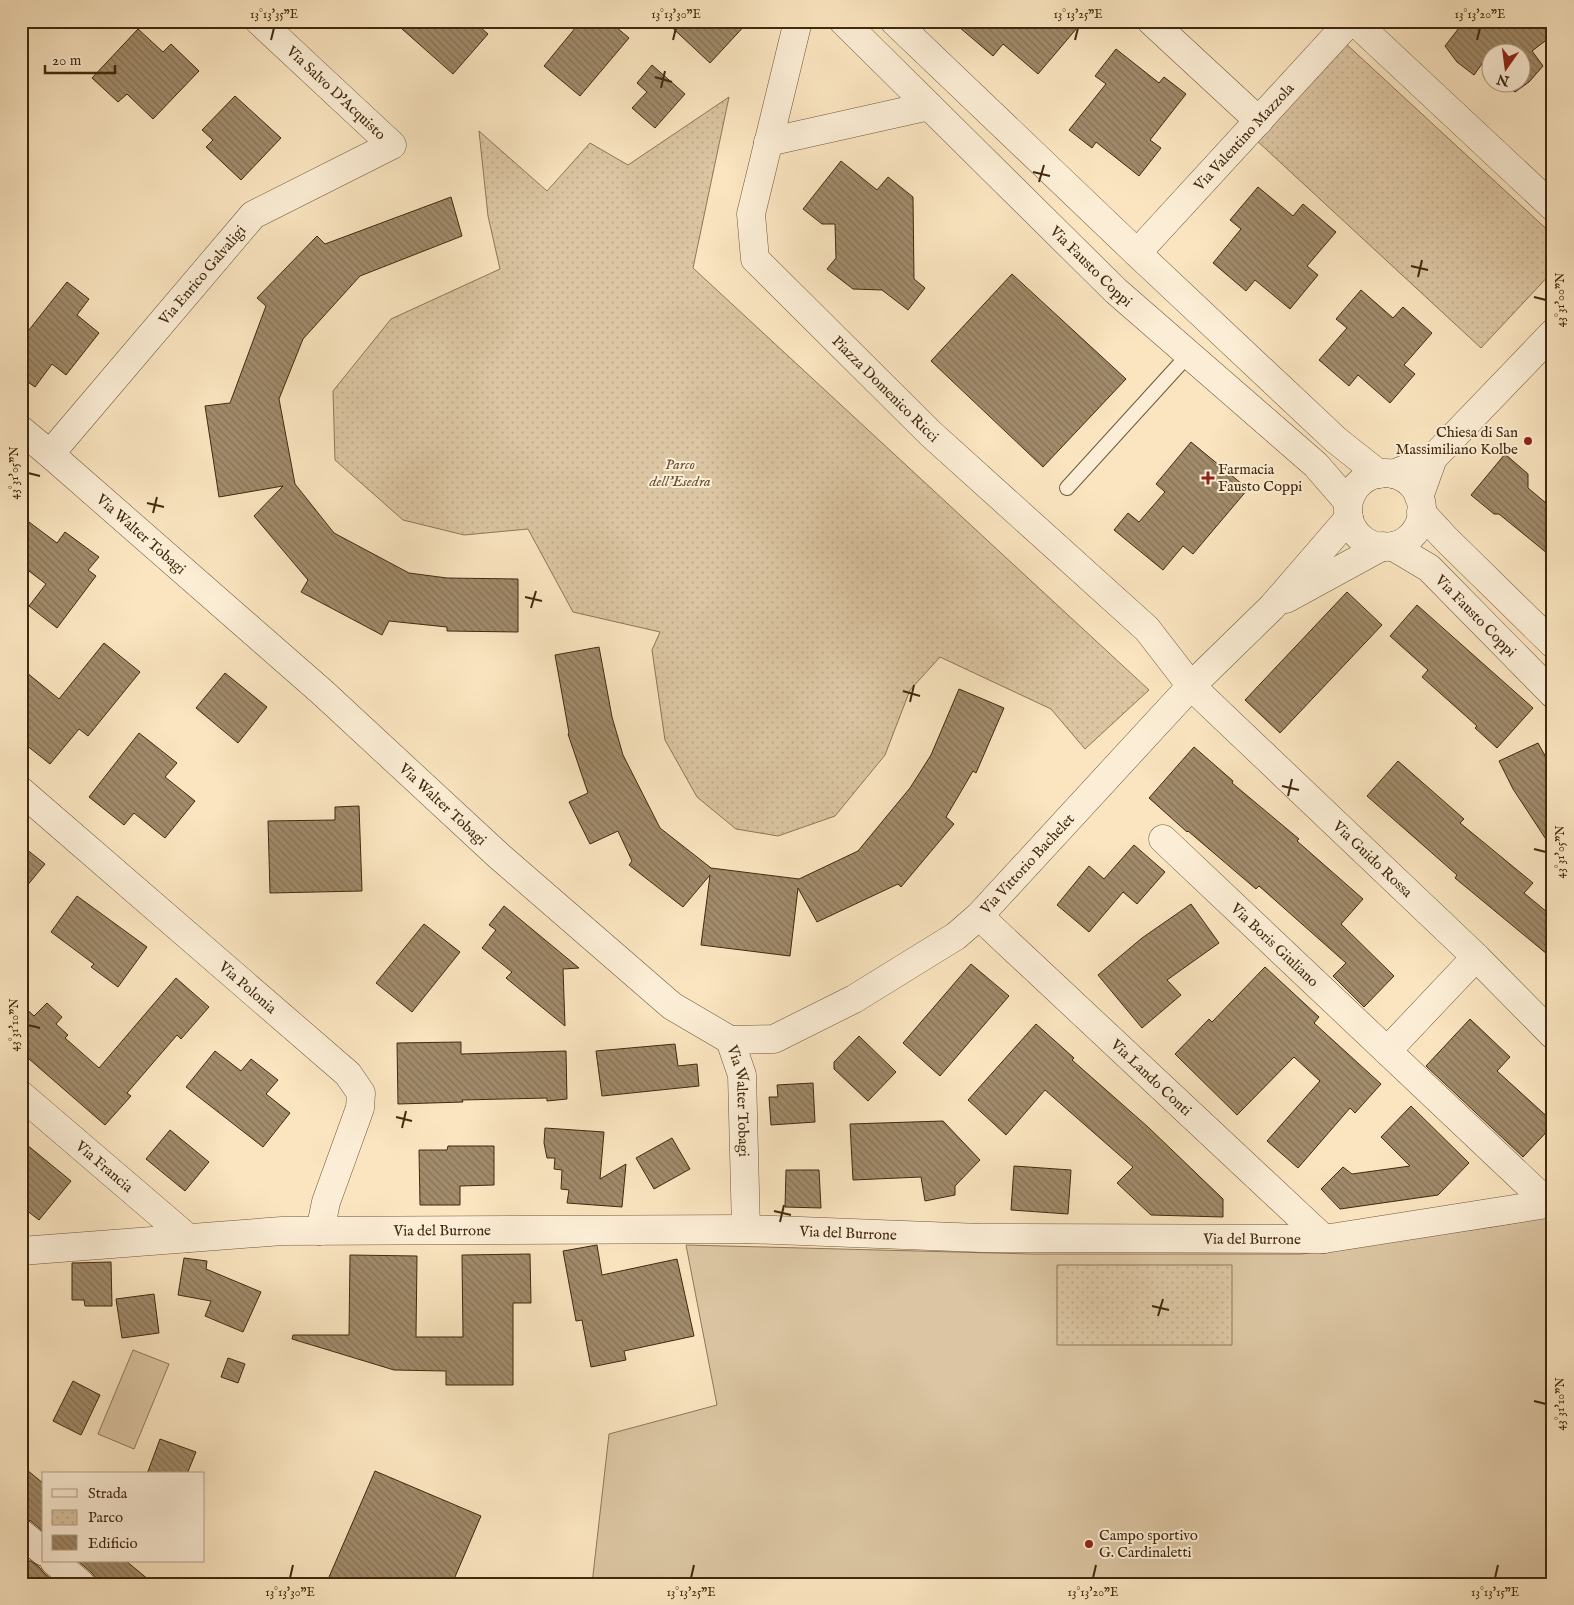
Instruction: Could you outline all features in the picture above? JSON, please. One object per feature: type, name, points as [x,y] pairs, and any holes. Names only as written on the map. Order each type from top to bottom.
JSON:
[{"type":"street","name":"Via Salvo D'Acquisto","points":[[259,21],[392,145]]},
{"type":"street","name":"Piazza Domenico Ricci","points":[[798,21],[751,214],[755,259],[932,434],[1147,629],[1191,686]]},
{"type":"street","name":"Via Fausto Coppi","points":[[843,21],[1116,291],[1316,465],[1349,510],[1353,529],[1361,538],[1371,544],[1388,546],[1429,568],[1553,694]]},
{"type":"street","points":[[894,21],[1336,440],[1386,474],[1404,479],[1413,486],[1420,504],[1446,539],[1553,644]]},
{"type":"street","points":[[1151,21],[1260,121]]},
{"type":"street","name":"Via Valentino Mazzola","points":[[1137,253],[1350,21]]},
{"type":"street","points":[[1354,21],[1553,207]]},
{"type":"street","points":[[768,142],[929,106]]},
{"type":"street","name":"Via Enrico Galvaligi","points":[[50,454],[253,215],[392,145]]},
{"type":"street","points":[[1349,510],[1352,492],[1359,483],[1368,477],[1386,474],[1433,458],[1553,333]]},
{"type":"street","name":"Via Walter Tobagi","points":[[21,430],[322,692],[498,856],[672,1006],[730,1040],[742,1075],[746,1229]]},
{"type":"street","points":[[1388,546],[1403,541],[1413,534],[1419,524],[1420,504],[1433,458]]},
{"type":"street","name":"Via Vittorio Bachelet","points":[[730,1040],[774,1039],[854,999],[956,936],[979,916],[1191,686],[1272,607],[1349,510]]},
{"type":"street","name":"Via Vittorio Bachelet","points":[[1272,607],[1388,546]]},
{"type":"street","name":"Via Guido Rossa","points":[[1191,686],[1476,957],[1553,1035]]},
{"type":"street","name":"Via Polonia","points":[[21,791],[348,1074],[361,1093],[360,1108],[326,1202],[320,1232]]},
{"type":"street","name":"Via Boris Giuliano","points":[[1163,839],[1551,1203]]},
{"type":"street","name":"Via Lando Conti","points":[[979,916],[1324,1239]]},
{"type":"street","points":[[1388,1051],[1476,957]]},
{"type":"street","name":"Via Francia","points":[[21,1095],[188,1238]]},
{"type":"street","name":"Via del Burrone","points":[[21,1251],[282,1231],[746,1229],[981,1238],[1324,1239],[1551,1203]]},
{"type":"street","points":[[21,1533],[42,1550]]},
{"type":"street","points":[[55,1562],[81,1584]]},
{"type":"lane","points":[[1067,488],[1189,354]]},
{"type":"green space","points":[[1344,42],[1553,235],[1553,271],[1481,348],[1255,139]]},
{"type":"green space","name":"Parco dell'Esedra","points":[[729,97],[693,268],[1149,690],[1085,749],[1051,709],[940,657],[910,690],[885,755],[835,816],[778,836],[736,829],[697,797],[665,740],[652,650],[660,632],[573,612],[528,529],[464,535],[403,520],[335,460],[333,391],[391,319],[500,269],[488,216],[479,131],[547,191],[590,143],[628,165]]},
{"type":"green space","points":[[1553,1216],[1553,1584],[592,1584],[609,1434],[717,1405],[686,1245],[1032,1254],[1301,1254],[1491,1227]]},
{"type":"green space","points":[[1057,1265],[1232,1265],[1232,1345],[1057,1345]]},
{"type":"green space","points":[[133,1350],[169,1364],[134,1449],[98,1434]]},
{"type":"building","points":[[393,21],[473,21],[488,34],[453,74]]},
{"type":"building","points":[[581,21],[609,21],[629,38],[580,96],[544,66]]},
{"type":"building","points":[[665,21],[749,21],[710,63]]},
{"type":"building","points":[[952,21],[1083,21],[1038,74],[1003,44],[993,56]]},
{"type":"building","points":[[1467,21],[1553,21],[1553,35],[1532,51],[1532,42],[1482,42],[1482,64],[1474,75],[1457,62],[1445,46],[1462,24]]},
{"type":"building","points":[[138,29],[163,52],[171,44],[199,71],[153,119],[127,94],[118,102],[92,78]]},
{"type":"building","points":[[1116,49],[1159,83],[1164,77],[1186,94],[1150,140],[1161,148],[1139,176],[1096,142],[1092,148],[1069,130],[1106,84],[1095,76]]},
{"type":"building","points":[[1532,51],[1543,66],[1532,79]]},
{"type":"building","points":[[652,65],[685,94],[655,128],[632,108],[647,92],[637,83]]},
{"type":"building","points":[[235,96],[281,138],[241,180],[206,147],[213,140],[202,130]]},
{"type":"building","points":[[841,161],[877,190],[888,177],[913,197],[914,279],[925,288],[908,310],[882,290],[853,289],[827,269],[836,258],[835,224],[822,224],[803,209]]},
{"type":"building","points":[[1258,187],[1293,216],[1303,204],[1336,232],[1307,266],[1318,275],[1290,309],[1255,280],[1246,291],[1213,263],[1241,229],[1230,220]]},
{"type":"building","points":[[451,197],[462,236],[360,276],[303,339],[279,399],[295,484],[334,533],[409,573],[447,578],[518,579],[518,632],[447,631],[447,627],[389,621],[382,635],[301,592],[308,580],[254,516],[283,486],[219,497],[205,406],[230,403],[266,306],[257,298],[317,236],[325,244]]},
{"type":"building","points":[[1012,274],[1126,379],[1043,467],[931,361]]},
{"type":"building","points":[[67,282],[89,299],[77,315],[99,333],[66,375],[52,364],[35,387],[21,377],[21,340]]},
{"type":"building","points":[[1361,290],[1393,318],[1403,307],[1432,333],[1404,365],[1415,374],[1390,403],[1358,375],[1349,386],[1319,360],[1347,328],[1336,319]]},
{"type":"building","points":[[1191,442],[1248,489],[1193,554],[1183,546],[1163,570],[1114,530],[1128,513],[1139,522],[1165,492],[1156,484]]},
{"type":"building","points":[[1505,454],[1528,474],[1528,488],[1553,509],[1553,558],[1499,514],[1494,514],[1471,495]]},
{"type":"building","points":[[21,516],[57,543],[65,532],[99,557],[88,570],[96,576],[57,628],[29,606],[46,584],[21,565]]},
{"type":"building","points":[[1347,592],[1382,625],[1280,733],[1245,700]]},
{"type":"building","points":[[1417,605],[1533,708],[1497,748],[1475,728],[1477,726],[1422,677],[1428,670],[1390,636]]},
{"type":"building","points":[[104,643],[140,672],[88,736],[79,729],[50,764],[21,741],[21,668],[59,699]]},
{"type":"building","points":[[599,647],[612,717],[623,755],[660,828],[711,868],[799,879],[858,851],[910,788],[931,755],[959,689],[1004,708],[976,773],[973,771],[946,817],[954,824],[901,887],[898,884],[817,922],[798,888],[790,956],[701,945],[710,875],[683,907],[629,865],[632,861],[618,831],[590,844],[569,802],[588,793],[568,734],[555,655]]},
{"type":"building","points":[[225,673],[267,707],[238,743],[196,708]]},
{"type":"building","points":[[139,733],[177,763],[165,777],[195,801],[165,838],[134,813],[124,825],[89,797]]},
{"type":"building","points":[[1538,743],[1553,770],[1553,850],[1513,789],[1499,761]]},
{"type":"building","points":[[1194,747],[1233,781],[1232,783],[1299,839],[1297,841],[1363,899],[1341,924],[1394,976],[1364,1007],[1333,976],[1346,963],[1259,886],[1256,889],[1149,798]]},
{"type":"building","points":[[1398,761],[1464,819],[1460,823],[1533,883],[1524,893],[1553,917],[1553,959],[1455,878],[1457,875],[1367,796]]},
{"type":"building","points":[[359,806],[362,891],[270,893],[268,821],[335,820],[335,807]]},
{"type":"building","points":[[21,845],[45,864],[21,893]]},
{"type":"building","points":[[1134,845],[1165,872],[1137,904],[1123,892],[1089,932],[1057,905],[1089,866],[1104,879]]},
{"type":"building","points":[[77,896],[147,947],[118,987],[91,967],[94,964],[51,932]]},
{"type":"building","points":[[1191,904],[1219,943],[1167,980],[1181,995],[1142,1028],[1098,975],[1142,938]]},
{"type":"building","points":[[504,906],[579,968],[563,969],[565,1026],[506,978],[512,972],[482,948],[496,930],[489,925]]},
{"type":"building","points":[[424,924],[460,952],[412,1012],[376,983]]},
{"type":"building","points":[[971,964],[1009,996],[940,1076],[903,1043]]},
{"type":"building","points":[[1265,967],[1319,1017],[1314,1023],[1381,1084],[1355,1113],[1350,1108],[1298,1168],[1267,1141],[1320,1081],[1294,1057],[1237,1115],[1175,1054],[1209,1019],[1212,1022]]},
{"type":"building","points":[[176,978],[209,1007],[181,1039],[177,1035],[127,1093],[131,1096],[105,1125],[21,1052],[21,1004],[34,1016],[47,1003],[62,1017],[56,1024],[68,1035],[65,1038],[99,1068]]},
{"type":"building","points":[[1470,1019],[1510,1057],[1497,1071],[1553,1122],[1553,1125],[1523,1157],[1426,1066]]},
{"type":"building","points":[[1036,1024],[1074,1058],[1072,1060],[1148,1127],[1223,1199],[1223,1217],[1151,1215],[1117,1183],[1133,1167],[1045,1090],[1006,1135],[968,1100]]},
{"type":"building","points":[[859,1036],[896,1072],[868,1101],[834,1069],[834,1062]]},
{"type":"building","points":[[461,1042],[461,1054],[566,1051],[567,1099],[547,1101],[547,1098],[462,1100],[463,1102],[398,1104],[397,1043]]},
{"type":"building","points":[[675,1044],[678,1066],[697,1064],[699,1086],[602,1096],[596,1051]]},
{"type":"building","points":[[215,1051],[241,1071],[251,1059],[278,1080],[266,1094],[290,1113],[263,1147],[186,1087]]},
{"type":"building","points":[[813,1083],[815,1122],[771,1125],[769,1097],[778,1097],[777,1085]]},
{"type":"building","points":[[1411,1106],[1469,1163],[1438,1195],[1340,1209],[1321,1189],[1343,1167],[1352,1174],[1410,1166],[1381,1137]]},
{"type":"building","points":[[943,1121],[980,1160],[955,1186],[955,1195],[925,1201],[921,1177],[853,1180],[850,1124]]},
{"type":"building","points":[[545,1128],[604,1132],[600,1179],[626,1164],[622,1207],[567,1203],[569,1190],[561,1189],[562,1170],[554,1169],[555,1158],[547,1158],[544,1143]]},
{"type":"building","points":[[170,1130],[209,1162],[185,1191],[146,1159]]},
{"type":"building","points":[[672,1138],[690,1169],[654,1189],[636,1158]]},
{"type":"building","points":[[21,1140],[71,1181],[39,1220],[21,1206]]},
{"type":"building","points":[[448,1146],[494,1146],[494,1185],[460,1186],[460,1205],[420,1205],[419,1150],[447,1150]]},
{"type":"building","points":[[1014,1166],[1071,1170],[1068,1214],[1011,1210]]},
{"type":"building","points":[[786,1170],[819,1170],[821,1208],[785,1207]]},
{"type":"building","points":[[597,1245],[602,1275],[677,1259],[694,1336],[624,1351],[626,1360],[591,1367],[582,1320],[576,1321],[563,1251]]},
{"type":"building","points":[[530,1254],[531,1303],[513,1303],[513,1385],[446,1385],[446,1371],[394,1370],[292,1339],[293,1335],[349,1335],[350,1255],[417,1256],[416,1337],[463,1337],[462,1255]]},
{"type":"building","points":[[184,1258],[207,1261],[206,1269],[261,1292],[243,1332],[205,1316],[211,1301],[178,1295]]},
{"type":"building","points":[[111,1262],[112,1306],[85,1306],[84,1300],[72,1300],[72,1263]]},
{"type":"building","points":[[154,1294],[159,1333],[122,1338],[116,1299]]},
{"type":"building","points":[[228,1358],[245,1364],[238,1383],[221,1377]]},
{"type":"building","points":[[73,1381],[100,1395],[81,1435],[53,1421]]},
{"type":"building","points":[[160,1439],[196,1452],[188,1472],[148,1472]]},
{"type":"building","points":[[21,1465],[42,1482],[42,1530],[31,1521],[21,1517]]},
{"type":"building","points":[[375,1471],[481,1516],[452,1584],[326,1584]]},
{"type":"building","points":[[21,1561],[31,1561],[57,1584],[21,1584]]},
{"type":"building","points":[[79,1562],[127,1562],[154,1584],[96,1584],[96,1578]]},
{"type":"place","name":"Chiesa di San Massimiliano Kolbe","points":[[1528,441]]},
{"type":"place","name":"Farmacia Fausto Coppi","points":[[1208,478]]},
{"type":"place","name":"Campo sportivo G. Cardinaletti","points":[[1089,1544]]}]
